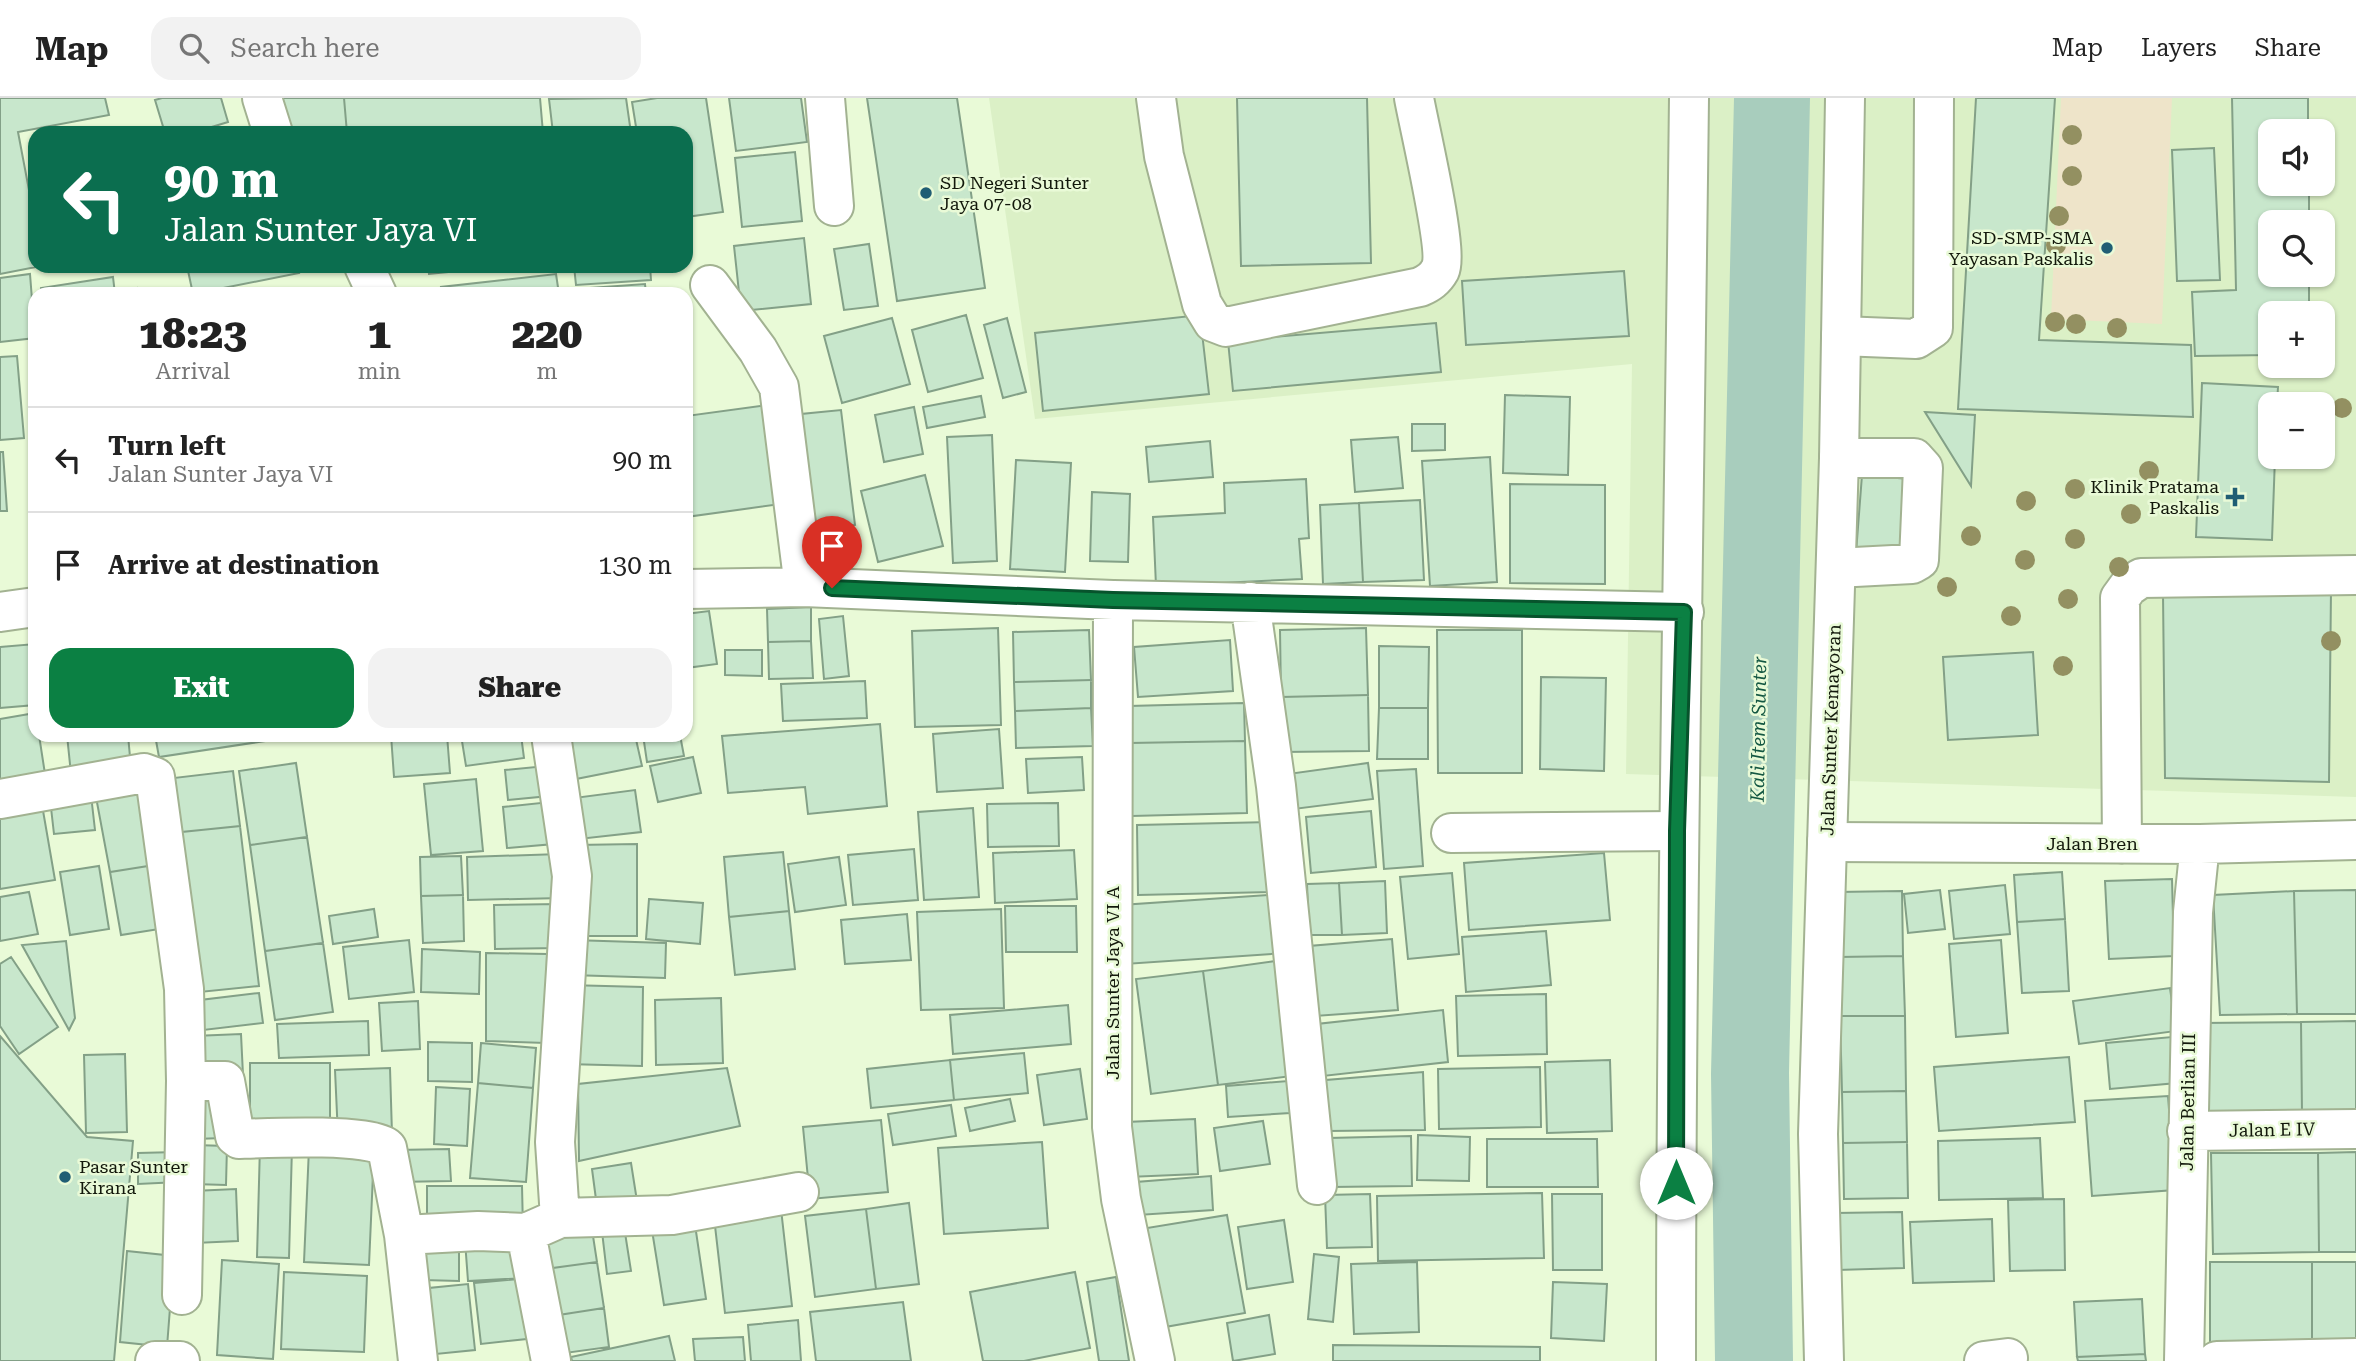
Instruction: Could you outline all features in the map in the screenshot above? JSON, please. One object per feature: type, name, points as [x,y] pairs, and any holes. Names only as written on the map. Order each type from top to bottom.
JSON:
[{"type":"street","points":[[262,98],[271,126]]},
{"type":"street","points":[[825,98],[834,206]]},
{"type":"street","points":[[1157,98],[1164,156],[1202,304],[1213,322],[1226,327],[1420,287],[1432,281],[1441,267],[1436,205],[1414,98]]},
{"type":"street","points":[[1676,1361],[1677,831],[1684,612],[1689,98]]},
{"type":"street","name":"Jalan Sunter Kemayoran","points":[[1824,1361],[1818,1134],[1839,458],[1845,98]]},
{"type":"street","points":[[1841,336],[1916,339],[1933,328],[1934,98]]},
{"type":"street","points":[[710,285],[758,350],[779,387],[804,587]]},
{"type":"street","points":[[1836,568],[1912,564],[1919,560],[1923,468],[1914,458],[1839,458]]},
{"type":"street","points":[[2122,844],[2120,598],[2128,587],[2141,578],[2356,575]]},
{"type":"street","points":[[693,589],[804,587],[1113,600],[1684,612]]},
{"type":"street","name":"Jalan Sunter Jaya VI A","points":[[1113,600],[1112,1127],[1121,1199],[1155,1361]]},
{"type":"street","points":[[1250,602],[1276,786],[1317,1185]]},
{"type":"street","points":[[0,612],[28,608]]},
{"type":"street","points":[[551,1361],[543,1226],[555,1142],[572,876],[552,742]]},
{"type":"street","points":[[0,799],[144,773],[155,777],[184,989],[186,1081],[182,1295]]},
{"type":"street","points":[[1451,833],[1677,831]]},
{"type":"street","name":"Jalan Bren","points":[[1827,842],[2200,844],[2356,840]]},
{"type":"street","name":"Jalan Berlian III","points":[[2184,1361],[2193,912],[2200,844]]},
{"type":"street","points":[[186,1081],[225,1082],[235,1136],[239,1139],[313,1137],[383,1144],[387,1148],[404,1235],[418,1361]]},
{"type":"street","name":"Jalan E IV","points":[[2187,1131],[2356,1129]]},
{"type":"street","points":[[404,1235],[673,1214],[799,1192]]},
{"type":"street","points":[[2217,1361],[2356,1358]]},
{"type":"street","points":[[155,1361],[180,1361]]},
{"type":"shaded area","points":[[989,98],[2356,98],[2356,797],[1626,774],[1632,364],[1035,419]]},
{"type":"shaded area","points":[[2061,98],[2172,98],[2162,324],[2051,319]]},
{"type":"water","name":"Kali Item Sunter","points":[[1734,98],[1810,98],[1789,1073],[1793,1361],[1715,1361],[1711,1074]]},
{"type":"building","points":[[0,98],[105,98],[109,115],[50,126],[28,126],[28,130],[18,132],[28,185],[28,269],[0,274]]},
{"type":"building","points":[[221,98],[228,122],[215,126],[163,126],[155,100]]},
{"type":"building","points":[[276,98],[344,98],[346,126],[286,126]]},
{"type":"building","points":[[344,98],[540,98],[542,126],[346,126]]},
{"type":"building","points":[[626,98],[630,126],[552,126],[549,99]]},
{"type":"building","points":[[657,98],[706,98],[723,212],[693,216],[693,126],[636,126],[632,102]]},
{"type":"building","points":[[729,98],[801,98],[807,142],[736,151]]},
{"type":"building","name":"SD Negeri Sunter Jaya 07-08","points":[[867,98],[957,98],[985,288],[897,301]]},
{"type":"building","points":[[1237,98],[1367,98],[1371,263],[1241,266]]},
{"type":"building","points":[[1976,98],[2055,98],[2039,340],[2191,345],[2193,417],[1958,409]]},
{"type":"building","points":[[2232,98],[2308,98],[2308,119],[2258,119],[2258,196],[2309,196],[2309,210],[2258,210],[2258,287],[2309,287],[2309,301],[2258,301],[2258,355],[2195,356],[2192,292],[2236,290]]},
{"type":"building","points":[[2214,148],[2220,280],[2177,281],[2172,150]]},
{"type":"building","points":[[795,152],[802,221],[742,227],[735,158]]},
{"type":"building","points":[[804,238],[811,304],[741,311],[734,246]]},
{"type":"building","points":[[869,244],[878,306],[844,310],[834,249]]},
{"type":"building","points":[[1624,271],[1629,336],[1466,345],[1462,281]]},
{"type":"building","points":[[188,273],[299,273],[228,287],[192,287]]},
{"type":"building","points":[[575,273],[650,273],[651,280],[576,285]]},
{"type":"building","points":[[30,274],[28,339],[0,342],[0,278]]},
{"type":"building","points":[[556,274],[558,287],[441,287]]},
{"type":"building","points":[[113,277],[114,287],[48,287]]},
{"type":"building","points":[[645,284],[645,287],[604,287]]},
{"type":"building","points":[[966,315],[983,378],[928,392],[912,330]]},
{"type":"building","points":[[1200,315],[1209,394],[1043,411],[1035,333]]},
{"type":"building","points":[[892,318],[910,384],[842,403],[824,336]]},
{"type":"building","points":[[1007,318],[1026,392],[1003,398],[984,325]]},
{"type":"building","points":[[1436,323],[1441,372],[1233,391],[1228,341]]},
{"type":"building","points":[[17,356],[24,438],[0,440],[0,357]]},
{"type":"building","name":"Klinik Pratama Paskalis","points":[[2202,383],[2278,387],[2278,392],[2258,392],[2258,469],[2275,469],[2272,540],[2196,537]]},
{"type":"building","points":[[1505,395],[1570,397],[1568,475],[1503,473]]},
{"type":"building","points":[[981,396],[985,417],[927,428],[923,407]]},
{"type":"building","points":[[767,405],[781,504],[693,516],[693,415]]},
{"type":"building","points":[[914,407],[923,454],[884,462],[875,415]]},
{"type":"building","points":[[841,410],[855,525],[805,531],[791,415]]},
{"type":"building","points":[[1925,412],[1975,415],[1971,486]]},
{"type":"building","points":[[1412,424],[1445,424],[1445,450],[1412,451]]},
{"type":"building","points":[[992,435],[997,561],[953,563],[947,437]]},
{"type":"building","points":[[1398,437],[1403,488],[1355,492],[1351,440]]},
{"type":"building","points":[[1210,441],[1213,477],[1149,482],[1146,447]]},
{"type":"building","points":[[0,452],[3,452],[7,511],[0,511]]},
{"type":"building","points":[[1490,457],[1497,582],[1430,586],[1422,461]]},
{"type":"building","points":[[1016,460],[1071,463],[1065,572],[1010,569]]},
{"type":"building","points":[[925,475],[943,546],[878,562],[861,491]]},
{"type":"building","points":[[1862,475],[1909,479],[1902,557],[1856,553]]},
{"type":"building","points":[[1306,479],[1309,538],[1299,539],[1302,579],[1156,586],[1153,517],[1225,513],[1224,483]]},
{"type":"building","points":[[1510,484],[1605,485],[1605,584],[1510,583]]},
{"type":"building","points":[[1092,492],[1130,494],[1128,562],[1090,561]]},
{"type":"building","points":[[1420,500],[1424,580],[1363,582],[1359,503]]},
{"type":"building","points":[[1359,503],[1363,582],[1323,584],[1320,505]]},
{"type":"building","points":[[2331,589],[2329,782],[2165,778],[2163,594]]},
{"type":"building","points":[[811,607],[811,641],[768,642],[767,609]]},
{"type":"building","points":[[709,611],[717,664],[693,667],[693,613]]},
{"type":"building","points":[[843,616],[849,676],[824,679],[819,619]]},
{"type":"building","points":[[998,628],[1001,725],[915,727],[912,631]]},
{"type":"building","points":[[1366,628],[1368,695],[1281,697],[1280,630]]},
{"type":"building","points":[[1089,630],[1091,680],[1014,682],[1013,632]]},
{"type":"building","points":[[1437,630],[1522,630],[1522,773],[1438,773]]},
{"type":"building","points":[[1230,640],[1233,691],[1138,697],[1134,647]]},
{"type":"building","points":[[811,641],[813,678],[769,679],[768,642]]},
{"type":"building","points":[[28,645],[28,706],[0,708],[0,647]]},
{"type":"building","points":[[1379,646],[1429,647],[1428,708],[1379,708]]},
{"type":"building","points":[[725,650],[762,650],[762,676],[725,675]]},
{"type":"building","points":[[2033,652],[2038,735],[1948,740],[1943,657]]},
{"type":"building","points":[[1541,677],[1606,678],[1604,771],[1540,769]]},
{"type":"building","points":[[1091,680],[1091,708],[1015,711],[1014,682]]},
{"type":"building","points":[[865,681],[867,718],[783,721],[781,684]]},
{"type":"building","points":[[1368,695],[1369,751],[1283,752],[1281,697]]},
{"type":"building","points":[[1244,703],[1245,741],[1130,743],[1129,706]]},
{"type":"building","points":[[1091,708],[1093,746],[1016,748],[1015,711]]},
{"type":"building","points":[[1379,708],[1428,708],[1428,759],[1377,759]]},
{"type":"building","points":[[28,714],[28,742],[40,742],[45,774],[0,782],[0,719]]},
{"type":"building","points":[[880,724],[887,806],[808,814],[805,787],[728,793],[722,736]]},
{"type":"building","points":[[999,729],[1003,788],[937,792],[933,734]]},
{"type":"building","points":[[1245,741],[1247,813],[1132,816],[1130,743]]},
{"type":"building","points":[[68,742],[129,742],[131,768],[71,774]]},
{"type":"building","points":[[156,742],[259,742],[159,757]]},
{"type":"building","points":[[392,742],[448,742],[450,773],[394,777]]},
{"type":"building","points":[[462,742],[522,742],[524,758],[466,766]]},
{"type":"building","points":[[568,742],[637,742],[642,766],[576,779]]},
{"type":"building","points":[[644,742],[681,742],[684,756],[647,762]]},
{"type":"building","points":[[693,757],[701,793],[658,802],[650,766]]},
{"type":"building","points":[[1082,757],[1084,790],[1028,793],[1026,759]]},
{"type":"building","points":[[296,763],[307,837],[250,845],[239,771]]},
{"type":"building","points":[[1368,763],[1373,799],[1294,809],[1288,774]]},
{"type":"building","points":[[546,766],[549,796],[508,800],[505,770]]},
{"type":"building","points":[[1416,769],[1423,866],[1384,869],[1377,771]]},
{"type":"building","points":[[233,771],[240,826],[172,833],[165,779]]},
{"type":"building","points":[[476,779],[483,851],[431,855],[424,784]]},
{"type":"building","points":[[148,788],[161,864],[110,872],[96,797]]},
{"type":"building","points":[[635,790],[641,832],[579,839],[574,798]]},
{"type":"building","points":[[91,795],[95,830],[54,834],[50,799]]},
{"type":"building","points":[[41,799],[55,880],[0,889],[0,806]]},
{"type":"building","points":[[550,802],[554,844],[507,848],[503,807]]},
{"type":"building","points":[[1058,803],[1059,846],[988,847],[987,804]]},
{"type":"building","points":[[973,808],[979,897],[924,900],[918,812]]},
{"type":"building","points":[[1371,811],[1376,867],[1311,873],[1306,817]]},
{"type":"building","points":[[1271,822],[1272,892],[1138,895],[1137,825]]},
{"type":"building","points":[[240,826],[259,986],[190,993],[172,833]]},
{"type":"building","points":[[307,837],[323,943],[265,951],[250,845]]},
{"type":"building","points":[[637,844],[637,936],[577,936],[576,845]]},
{"type":"building","points":[[914,849],[918,900],[853,905],[848,855]]},
{"type":"building","points":[[1074,850],[1077,899],[995,903],[993,853]]},
{"type":"building","points":[[783,852],[789,911],[729,917],[724,857]]},
{"type":"building","points":[[1604,853],[1610,920],[1469,930],[1464,863]]},
{"type":"building","points":[[560,854],[562,898],[468,900],[467,857]]},
{"type":"building","points":[[461,856],[463,895],[421,896],[420,857]]},
{"type":"building","points":[[839,857],[846,905],[795,912],[788,864]]},
{"type":"building","points":[[161,864],[172,927],[121,935],[110,872]]},
{"type":"building","points":[[99,866],[109,929],[70,935],[60,872]]},
{"type":"building","points":[[2062,872],[2065,919],[2017,922],[2014,875]]},
{"type":"building","points":[[1452,873],[1459,954],[1408,959],[1400,877]]},
{"type":"building","points":[[2172,879],[2174,956],[2109,959],[2105,881]]},
{"type":"building","points":[[1385,881],[1387,933],[1342,935],[1339,883]]},
{"type":"building","points":[[1339,883],[1342,935],[1309,935],[1307,884]]},
{"type":"building","points":[[2005,885],[2010,934],[1954,939],[1949,891]]},
{"type":"building","points":[[1940,890],[1945,929],[1908,933],[1904,894]]},
{"type":"building","points":[[2356,890],[2356,1014],[2297,1014],[2294,891]]},
{"type":"building","points":[[1902,891],[1903,956],[1839,957],[1837,892]]},
{"type":"building","points":[[2294,891],[2297,1014],[2220,1015],[2213,895]]},
{"type":"building","points":[[29,892],[38,934],[0,941],[0,897]]},
{"type":"building","points":[[1282,894],[1286,953],[1125,964],[1121,905]]},
{"type":"building","points":[[463,895],[464,941],[423,943],[421,896]]},
{"type":"building","points":[[649,899],[703,903],[700,944],[646,939]]},
{"type":"building","points":[[559,904],[559,948],[495,949],[494,905]]},
{"type":"building","points":[[1005,906],[1076,906],[1077,952],[1006,952]]},
{"type":"building","points":[[374,909],[378,937],[333,944],[329,916]]},
{"type":"building","points":[[1001,909],[1004,1008],[921,1010],[917,912]]},
{"type":"building","points":[[789,911],[795,969],[735,975],[729,917]]},
{"type":"building","points":[[907,914],[911,960],[845,964],[841,920]]},
{"type":"building","points":[[2065,919],[2069,991],[2022,993],[2017,922]]},
{"type":"building","points":[[1546,931],[1551,985],[1466,992],[1462,937]]},
{"type":"building","points":[[1392,939],[1398,1010],[1315,1016],[1309,946]]},
{"type":"building","points":[[409,940],[414,992],[349,999],[343,947]]},
{"type":"building","points":[[572,940],[666,943],[665,978],[571,975]]},
{"type":"building","points":[[2001,940],[2008,1033],[1956,1037],[1949,944]]},
{"type":"building","points":[[66,941],[75,1018],[69,1030],[22,945]]},
{"type":"building","points":[[323,943],[333,1012],[275,1020],[265,951]]},
{"type":"building","points":[[422,949],[480,952],[479,994],[421,992]]},
{"type":"building","points":[[486,953],[547,954],[546,1043],[486,1041]]},
{"type":"building","points":[[1903,956],[1905,1016],[1840,1016],[1839,957]]},
{"type":"building","points":[[11,957],[58,1027],[19,1054],[0,1026],[0,964]]},
{"type":"building","points":[[1276,961],[1292,1076],[1218,1085],[1203,971]]},
{"type":"building","points":[[1203,971],[1218,1085],[1151,1094],[1136,979]]},
{"type":"building","points":[[567,985],[643,987],[642,1066],[566,1064]]},
{"type":"building","points":[[2170,988],[2176,1031],[2079,1044],[2073,1001]]},
{"type":"building","points":[[259,993],[263,1023],[195,1031],[192,1001]]},
{"type":"building","points":[[1546,994],[1547,1054],[1458,1056],[1456,996]]},
{"type":"building","points":[[721,998],[723,1063],[656,1065],[655,1000]]},
{"type":"building","points":[[418,1001],[420,1049],[382,1051],[379,1003]]},
{"type":"building","points":[[1068,1005],[1071,1044],[953,1054],[950,1015]]},
{"type":"building","points":[[1443,1010],[1448,1062],[1323,1076],[1317,1024]]},
{"type":"building","points":[[1840,1016],[1905,1016],[1906,1091],[1842,1092]]},
{"type":"building","points":[[368,1021],[369,1055],[279,1058],[277,1024]]},
{"type":"building","points":[[2356,1021],[2356,1114],[2302,1114],[2301,1022]]},
{"type":"building","points":[[2301,1022],[2302,1114],[2201,1115],[2200,1023]]},
{"type":"building","points":[[241,1034],[243,1075],[196,1078],[194,1036]]},
{"type":"building","name":"Pasar Sunter Kirana","points":[[0,1036],[87,1137],[133,1141],[114,1361],[0,1361]]},
{"type":"building","points":[[2172,1037],[2177,1083],[2110,1089],[2106,1043]]},
{"type":"building","points":[[428,1042],[472,1043],[472,1082],[428,1081]]},
{"type":"building","points":[[481,1043],[536,1048],[533,1088],[478,1083]]},
{"type":"building","points":[[1024,1053],[1028,1093],[954,1100],[950,1060]]},
{"type":"building","points":[[125,1054],[127,1132],[86,1133],[84,1055]]},
{"type":"building","points":[[2069,1057],[2075,1122],[1939,1131],[1934,1067]]},
{"type":"building","points":[[950,1060],[954,1100],[871,1108],[867,1069]]},
{"type":"building","points":[[1610,1060],[1612,1131],[1547,1133],[1545,1062]]},
{"type":"building","points":[[250,1063],[330,1063],[330,1129],[250,1128]]},
{"type":"building","points":[[1540,1067],[1541,1127],[1439,1129],[1438,1069]]},
{"type":"building","points":[[390,1068],[392,1134],[338,1136],[335,1070]]},
{"type":"building","points":[[727,1068],[740,1126],[579,1161],[578,1084]]},
{"type":"building","points":[[1080,1069],[1087,1119],[1044,1125],[1037,1075]]},
{"type":"building","points":[[1423,1072],[1425,1130],[1327,1131],[1326,1080]]},
{"type":"building","points":[[1288,1081],[1290,1113],[1228,1117],[1226,1086]]},
{"type":"building","points":[[478,1083],[533,1088],[526,1182],[470,1178]]},
{"type":"building","points":[[436,1087],[470,1089],[467,1146],[434,1144]]},
{"type":"building","points":[[1906,1091],[1907,1142],[1843,1143],[1842,1092]]},
{"type":"building","points":[[220,1093],[223,1138],[195,1139],[192,1094]]},
{"type":"building","points":[[2168,1096],[2175,1190],[2092,1196],[2085,1101]]},
{"type":"building","points":[[1010,1099],[1015,1121],[970,1131],[965,1108]]},
{"type":"building","points":[[951,1105],[956,1136],[893,1145],[888,1114]]},
{"type":"building","points":[[1195,1119],[1198,1174],[1128,1177],[1126,1122]]},
{"type":"building","points":[[881,1120],[888,1192],[810,1199],[803,1127]]},
{"type":"building","points":[[1263,1121],[1270,1164],[1220,1171],[1214,1128]]},
{"type":"building","points":[[1418,1135],[1470,1137],[1469,1181],[1417,1180]]},
{"type":"building","points":[[1411,1136],[1412,1186],[1331,1187],[1329,1138]]},
{"type":"building","points":[[2040,1138],[2043,1198],[1939,1200],[1938,1141]]},
{"type":"building","points":[[1487,1139],[1597,1139],[1598,1187],[1487,1187]]},
{"type":"building","points":[[1042,1142],[1048,1228],[944,1234],[938,1148]]},
{"type":"building","points":[[1907,1142],[1908,1198],[1844,1199],[1843,1143]]},
{"type":"building","points":[[194,1145],[227,1146],[226,1185],[193,1184]]},
{"type":"building","points":[[260,1145],[292,1147],[289,1258],[257,1257]]},
{"type":"building","points":[[309,1148],[374,1151],[369,1265],[304,1262]]},
{"type":"building","points":[[449,1149],[451,1181],[396,1182],[396,1150]]},
{"type":"building","points":[[177,1152],[179,1182],[138,1184],[138,1153]]},
{"type":"building","points":[[2356,1152],[2356,1252],[2319,1252],[2318,1153]]},
{"type":"building","points":[[2211,1153],[2318,1153],[2319,1252],[2213,1254]]},
{"type":"building","points":[[631,1163],[637,1201],[597,1207],[592,1169]]},
{"type":"building","points":[[1211,1176],[1213,1210],[1138,1215],[1136,1182]]},
{"type":"building","points":[[427,1186],[522,1186],[523,1229],[427,1229]]},
{"type":"building","points":[[236,1189],[238,1241],[195,1243],[193,1191]]},
{"type":"building","points":[[1542,1193],[1544,1258],[1378,1261],[1377,1196]]},
{"type":"building","points":[[1370,1194],[1372,1247],[1327,1248],[1325,1195]]},
{"type":"building","points":[[1552,1194],[1602,1194],[1602,1270],[1553,1270]]},
{"type":"building","points":[[2064,1199],[2065,1270],[2010,1271],[2008,1200]]},
{"type":"building","points":[[909,1203],[919,1284],[876,1289],[866,1209]]},
{"type":"building","points":[[781,1209],[792,1306],[725,1313],[714,1217]]},
{"type":"building","points":[[866,1209],[876,1289],[815,1297],[805,1216]]},
{"type":"building","points":[[1902,1212],[1904,1268],[1837,1270],[1835,1213]]},
{"type":"building","points":[[1227,1215],[1245,1313],[1165,1327],[1147,1228]]},
{"type":"building","points":[[694,1218],[706,1299],[664,1305],[651,1224]]},
{"type":"building","points":[[1992,1219],[1994,1281],[1913,1283],[1910,1222]]},
{"type":"building","points":[[623,1220],[631,1271],[607,1274],[601,1223]]},
{"type":"building","points":[[1284,1220],[1293,1282],[1247,1289],[1238,1227]]},
{"type":"building","points":[[591,1223],[597,1262],[545,1269],[540,1230]]},
{"type":"building","points":[[524,1237],[527,1278],[468,1281],[465,1241]]},
{"type":"building","points":[[423,1240],[459,1240],[459,1281],[423,1280]]},
{"type":"building","points":[[127,1251],[174,1256],[167,1347],[120,1342]]},
{"type":"building","points":[[1314,1254],[1339,1257],[1333,1322],[1308,1319]]},
{"type":"building","points":[[222,1260],[279,1264],[273,1359],[217,1355]]},
{"type":"building","points":[[597,1262],[604,1308],[552,1316],[545,1269]]},
{"type":"building","points":[[1417,1262],[1419,1332],[1354,1334],[1351,1264]]},
{"type":"building","points":[[2210,1262],[2312,1262],[2312,1343],[2210,1343]]},
{"type":"building","points":[[2312,1262],[2356,1262],[2356,1343],[2312,1343]]},
{"type":"building","points":[[284,1272],[367,1276],[364,1352],[281,1349]]},
{"type":"building","points":[[1075,1272],[1090,1348],[1024,1361],[983,1361],[970,1292]]},
{"type":"building","points":[[1116,1277],[1129,1361],[1099,1361],[1087,1282]]},
{"type":"building","points":[[529,1278],[536,1338],[481,1344],[474,1283]]},
{"type":"building","points":[[1553,1282],[1607,1284],[1604,1341],[1551,1338]]},
{"type":"building","points":[[468,1284],[475,1350],[436,1354],[429,1288]]},
{"type":"building","points":[[2142,1299],[2145,1354],[2077,1357],[2074,1302]]},
{"type":"building","points":[[903,1302],[911,1361],[816,1361],[810,1312]]},
{"type":"building","points":[[604,1308],[609,1347],[558,1354],[552,1316]]},
{"type":"building","points":[[1269,1315],[1275,1354],[1233,1361],[1227,1323]]},
{"type":"building","points":[[798,1320],[801,1361],[751,1361],[748,1325]]},
{"type":"building","points":[[669,1336],[675,1361],[572,1361],[571,1357]]},
{"type":"building","points":[[743,1337],[745,1361],[695,1361],[693,1339]]},
{"type":"building","points":[[1333,1345],[1540,1347],[1540,1361],[1333,1361]]},
{"type":"building","points":[[2145,1354],[2146,1361],[2078,1361],[2077,1357]]},
{"type":"place","name":"SD Negeri Sunter Jaya 07-08","points":[[926,193]]},
{"type":"place","name":"SD-SMP-SMA Yayasan Paskalis","points":[[2107,248]]},
{"type":"place","name":"Klinik Pratama Paskalis","points":[[2235,497]]},
{"type":"place","name":"Pasar Sunter Kirana","points":[[65,1177]]},
{"type":"route","points":[[832,588],[1113,600],[1684,612],[1677,831],[1676,1183]]}]
